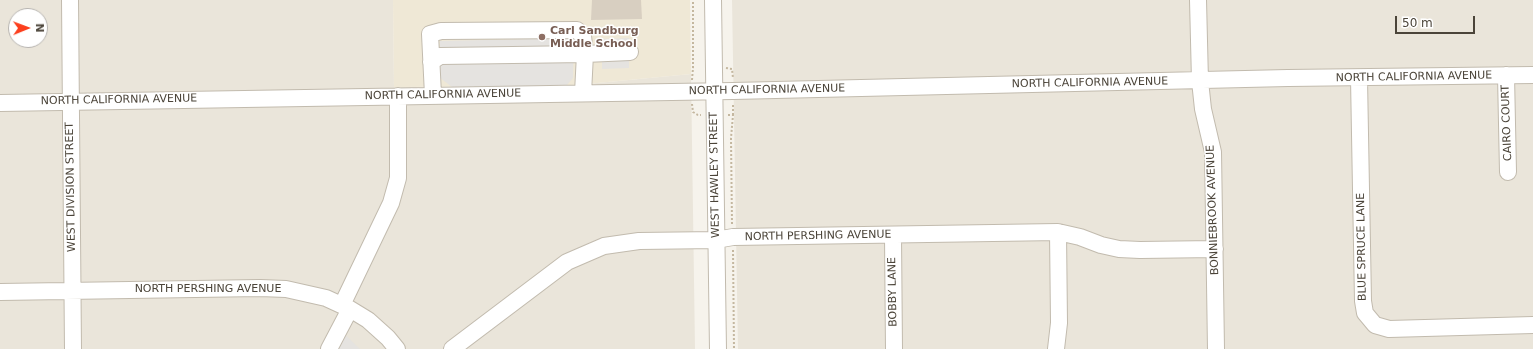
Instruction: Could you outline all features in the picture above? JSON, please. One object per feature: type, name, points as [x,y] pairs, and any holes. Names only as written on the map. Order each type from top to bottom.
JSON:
[{"type":"street","name":"WEST DIVISION STREET","points":[[70,0],[73,349]]},
{"type":"street","name":"WEST HAWLEY STREET","points":[[713,0],[718,349]]},
{"type":"street","name":"BONNIEBROOK AVENUE","points":[[1198,0],[1200,81],[1205,124],[1213,152],[1216,349]]},
{"type":"street","points":[[433,95],[430,34],[441,31],[578,30],[583,36],[585,54],[583,93]]},
{"type":"street","points":[[431,62],[440,56],[630,52]]},
{"type":"street","name":"CAIRO COURT","points":[[1506,75],[1508,172]]},
{"type":"street","name":"NORTH CALIFORNIA AVENUE","points":[[0,103],[1533,75]]},
{"type":"street","name":"BLUE SPRUCE LANE","points":[[1359,78],[1363,301],[1365,313],[1374,325],[1389,329],[1533,325]]},
{"type":"street","points":[[329,349],[391,203],[398,178],[398,96]]},
{"type":"street","points":[[1056,349],[1059,323],[1058,232]]},
{"type":"street","name":"NORTH PERSHING AVENUE","points":[[452,349],[567,262],[604,246],[639,241],[716,240],[733,237],[893,236],[1058,232],[1119,249],[1215,249]]},
{"type":"street","name":"BOBBY LANE","points":[[893,236],[894,349]]},
{"type":"street","name":"NORTH PERSHING AVENUE","points":[[0,292],[260,288],[286,289],[326,298],[346,307],[368,320],[388,338],[397,349]]},
{"type":"path","points":[[692,74],[694,68],[693,0]]},
{"type":"path","points":[[694,68],[698,67]]},
{"type":"path","points":[[729,68],[732,69],[733,72]]},
{"type":"path","points":[[692,105],[693,112],[698,115]]},
{"type":"path","points":[[733,115],[734,106]]},
{"type":"shaded area","points":[[0,0],[393,0],[394,87],[566,86],[691,74],[695,349],[0,349]]},
{"type":"shaded area","name":"Carl Sandburg Middle School","points":[[393,0],[690,0],[691,74],[566,86],[394,87]]},
{"type":"shaded area","points":[[732,0],[1533,0],[1533,349],[738,349]]},
{"type":"shaded area","points":[[574,38],[573,78],[566,86],[452,87],[439,77],[440,41]]},
{"type":"shaded area","points":[[629,38],[629,68],[602,69],[602,39]]},
{"type":"shaded area","points":[[337,327],[360,349],[326,349]]},
{"type":"building","points":[[592,0],[641,0],[642,19],[591,20]]},
{"type":"place","name":"Carl Sandburg Middle School","points":[[542,37]]}]
